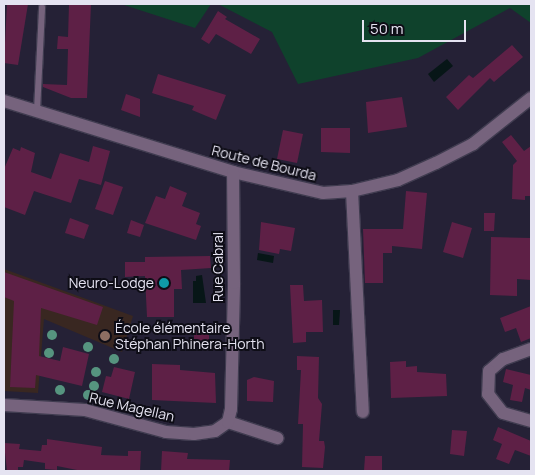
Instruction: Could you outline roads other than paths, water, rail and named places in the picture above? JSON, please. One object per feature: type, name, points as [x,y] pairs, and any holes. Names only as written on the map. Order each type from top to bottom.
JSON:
[{"type":"street","name":"Route de Bourda","points":[[4,101],[233,172],[323,193],[352,191],[398,180],[436,163],[473,144],[531,98]]},
{"type":"street","name":"Rue Cabral","points":[[228,422],[231,409],[234,283],[233,172]]},
{"type":"street","points":[[352,191],[363,412]]},
{"type":"street","points":[[531,349],[503,359],[489,371],[488,394],[503,413],[531,421]]},
{"type":"street","name":"Rue Magellan","points":[[4,405],[85,410],[166,432],[194,434],[215,431],[228,422]]},
{"type":"street","points":[[228,422],[277,438]]},
{"type":"lane","points":[[37,111],[42,7]]},
{"type":"place","name":"Neuro-Lodge","points":[[164,283]]},
{"type":"place","name":"École élémentaire Stéphan Phinera-Horth","points":[[105,336]]}]
